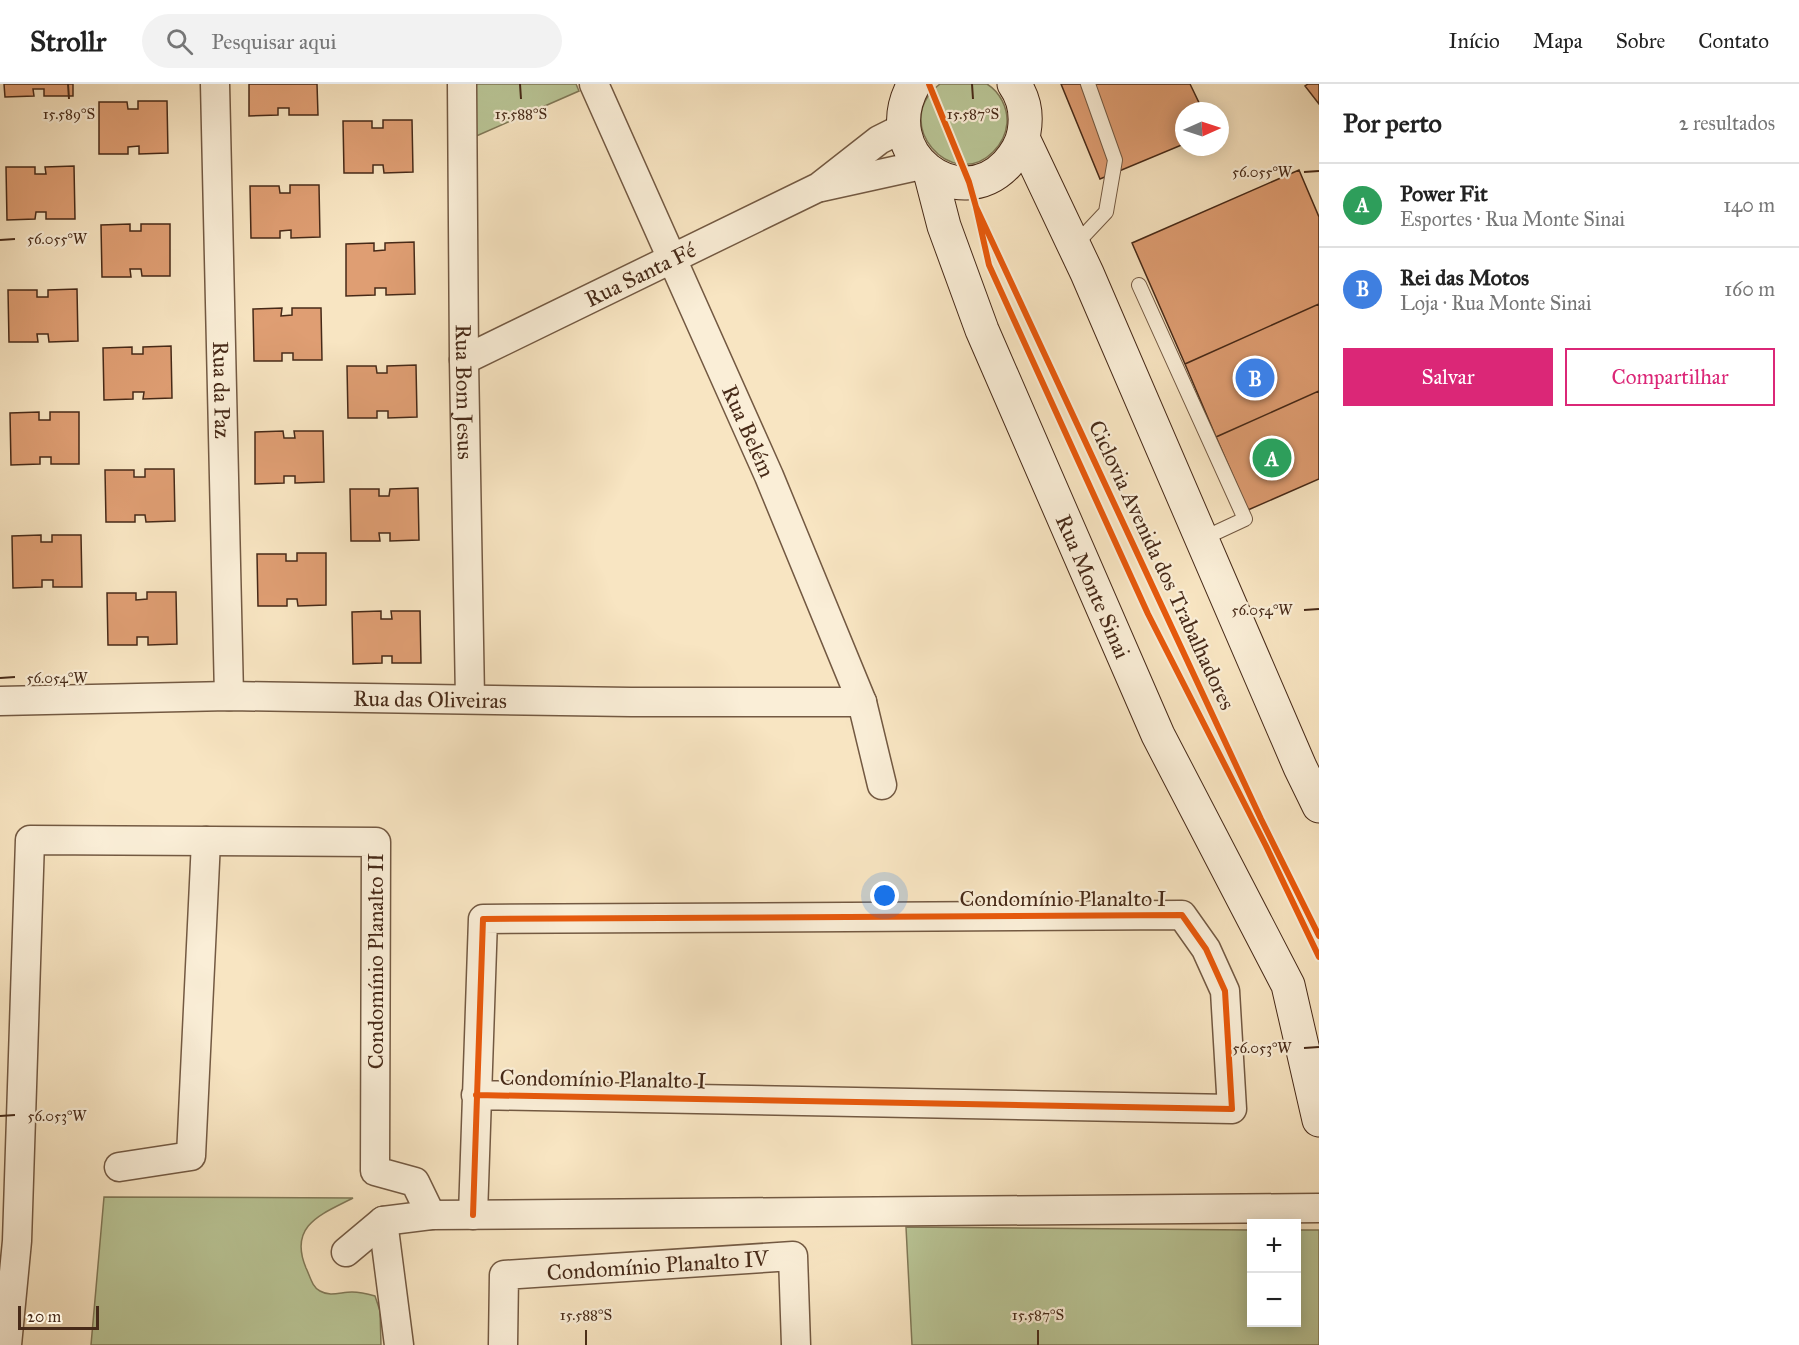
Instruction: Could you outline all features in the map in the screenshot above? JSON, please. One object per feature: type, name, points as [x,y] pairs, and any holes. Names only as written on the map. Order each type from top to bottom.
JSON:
[{"type":"main road","points":[[926,169],[949,180],[969,182],[987,178],[1003,168],[1016,154],[1023,138],[1026,121],[1024,105],[1014,84]]},
{"type":"main road","name":"Rua Monte Sinai","points":[[902,101],[909,148],[926,169],[982,330],[1158,735],[1287,985],[1319,1120]]},
{"type":"main road","points":[[1023,138],[1074,246],[1319,806]]},
{"type":"street","name":"Rua da Paz","points":[[215,84],[229,696]]},
{"type":"street","name":"Rua Bom Jesus","points":[[462,84],[470,699]]},
{"type":"street","name":"Rua Belém","points":[[594,84],[769,476],[862,702],[882,785]]},
{"type":"street","name":"Rua Santa Fé","points":[[464,360],[819,187],[879,140],[902,101]]},
{"type":"street","name":"Rua Santa Fé","points":[[819,187],[926,169]]},
{"type":"street","name":"Rua das Oliveiras","points":[[0,701],[229,696],[631,702],[862,702]]},
{"type":"street","name":"Condomínio Planalto II","points":[[7,1345],[17,1241],[30,840],[375,842],[375,1171],[416,1182],[431,1215]]},
{"type":"street","points":[[120,1167],[191,1156],[206,841]]},
{"type":"street","name":"Condomínio Planalto I","points":[[473,1215],[476,1095],[483,919],[1182,915],[1206,949],[1224,991],[1232,1109],[476,1095]]},
{"type":"street","points":[[346,1252],[383,1221],[431,1215],[1319,1208]]},
{"type":"street","points":[[383,1221],[399,1345]]},
{"type":"street","name":"Condomínio Planalto IV","points":[[503,1345],[504,1275],[793,1256],[796,1345]]},
{"type":"lane","points":[[1074,246],[1106,212],[1114,160],[1088,84]]},
{"type":"lane","points":[[1139,285],[1245,519],[1202,539]]},
{"type":"green space","points":[[473,84],[576,84],[579,91],[474,137]]},
{"type":"green space","points":[[940,84],[987,84],[996,91],[1002,101],[1007,117],[1004,135],[993,152],[977,162],[960,164],[945,159],[932,148],[924,133],[921,117],[926,100]]},
{"type":"green space","points":[[104,1197],[353,1198],[311,1223],[301,1241],[302,1253],[312,1281],[320,1291],[332,1294],[358,1292],[375,1296],[380,1311],[381,1345],[91,1345]]},
{"type":"green space","points":[[906,1227],[1247,1230],[1247,1327],[1301,1327],[1301,1230],[1319,1230],[1319,1345],[912,1345]]},
{"type":"building","points":[[4,84],[73,84],[73,96],[44,96],[44,89],[33,89],[34,96],[5,97]]},
{"type":"building","points":[[249,84],[317,84],[318,115],[289,115],[289,108],[278,108],[278,115],[249,116]]},
{"type":"building","points":[[1061,84],[1190,84],[1199,102],[1175,102],[1175,148],[1100,179]]},
{"type":"building","points":[[1319,84],[1319,104],[1305,86]]},
{"type":"building","points":[[138,101],[167,101],[168,153],[139,154],[139,146],[128,147],[128,154],[99,154],[99,102],[127,102],[128,109],[138,109]]},
{"type":"building","points":[[383,120],[412,120],[413,172],[384,173],[383,165],[373,165],[373,173],[344,173],[343,121],[372,121],[372,128],[383,128]]},
{"type":"building","points":[[74,166],[75,219],[46,219],[46,212],[36,212],[35,219],[7,220],[6,167],[35,167],[35,174],[46,174],[45,167]]},
{"type":"building","points":[[1299,170],[1319,217],[1319,304],[1185,364],[1132,243]]},
{"type":"building","points":[[290,185],[319,185],[320,237],[291,238],[291,230],[280,231],[280,238],[251,238],[250,186],[279,186],[280,193],[290,193]]},
{"type":"building","points":[[130,224],[130,231],[141,231],[141,224],[170,224],[170,276],[142,276],[141,269],[130,269],[131,277],[102,277],[101,225]]},
{"type":"building","points":[[414,242],[415,294],[386,295],[386,288],[375,288],[375,295],[346,296],[346,244],[374,243],[374,251],[385,250],[385,243]]},
{"type":"building","points":[[77,289],[78,341],[49,342],[48,334],[37,334],[38,342],[9,342],[8,290],[37,290],[37,297],[48,297],[48,290]]},
{"type":"building","points":[[1319,304],[1319,391],[1216,437],[1185,364]]},
{"type":"building","points":[[282,308],[281,316],[292,315],[292,308],[321,308],[322,360],[293,360],[293,353],[282,353],[282,361],[254,361],[253,309]]},
{"type":"building","points":[[171,346],[172,398],[143,399],[144,392],[133,392],[133,399],[104,400],[103,348],[132,347],[132,354],[143,354],[143,347]]},
{"type":"building","points":[[416,365],[417,417],[388,418],[388,411],[377,411],[377,418],[348,418],[347,366],[376,366],[377,373],[387,373],[387,366]]},
{"type":"building","points":[[1319,391],[1319,479],[1248,510],[1216,437]]},
{"type":"building","points":[[39,412],[39,420],[50,420],[50,412],[79,412],[79,464],[51,464],[51,457],[40,457],[40,464],[11,465],[10,413]]},
{"type":"building","points":[[283,431],[284,438],[295,438],[294,431],[323,431],[324,482],[295,483],[295,476],[284,476],[284,483],[255,484],[255,432]]},
{"type":"building","points":[[145,469],[174,469],[175,521],[146,522],[145,515],[135,515],[135,522],[106,522],[105,470],[134,470],[134,477],[145,477]]},
{"type":"building","points":[[418,488],[419,540],[390,541],[390,533],[379,533],[380,541],[351,541],[350,489],[379,489],[379,496],[389,496],[390,489]]},
{"type":"building","points":[[41,535],[41,542],[52,542],[52,535],[81,535],[82,587],[53,587],[53,580],[42,580],[42,587],[13,588],[12,536]]},
{"type":"building","points":[[297,553],[326,553],[326,605],[298,606],[297,599],[287,599],[287,606],[258,606],[257,554],[286,554],[286,561],[297,561]]},
{"type":"building","points":[[147,592],[176,592],[177,644],[148,645],[148,637],[137,637],[137,645],[108,645],[107,593],[136,593],[136,600],[147,599]]},
{"type":"building","points":[[381,611],[381,619],[392,619],[391,611],[420,611],[421,663],[392,663],[392,656],[382,656],[382,663],[353,664],[352,612]]},
{"type":"cycle path","points":[[929,84],[969,182],[976,207]]},
{"type":"cycle path","name":"Ciclovia Avenida dos Trabalhadores","points":[[1319,936],[1261,819],[976,207],[989,265],[1148,614],[1266,846],[1319,957]]},
{"type":"cycle path","points":[[473,1215],[483,919],[1182,915],[1206,949],[1225,991],[1232,1109],[476,1095]]},
{"type":"place","name":"Rei das Motos","points":[[1255,378]]},
{"type":"place","name":"Power Fit","points":[[1272,458]]}]
